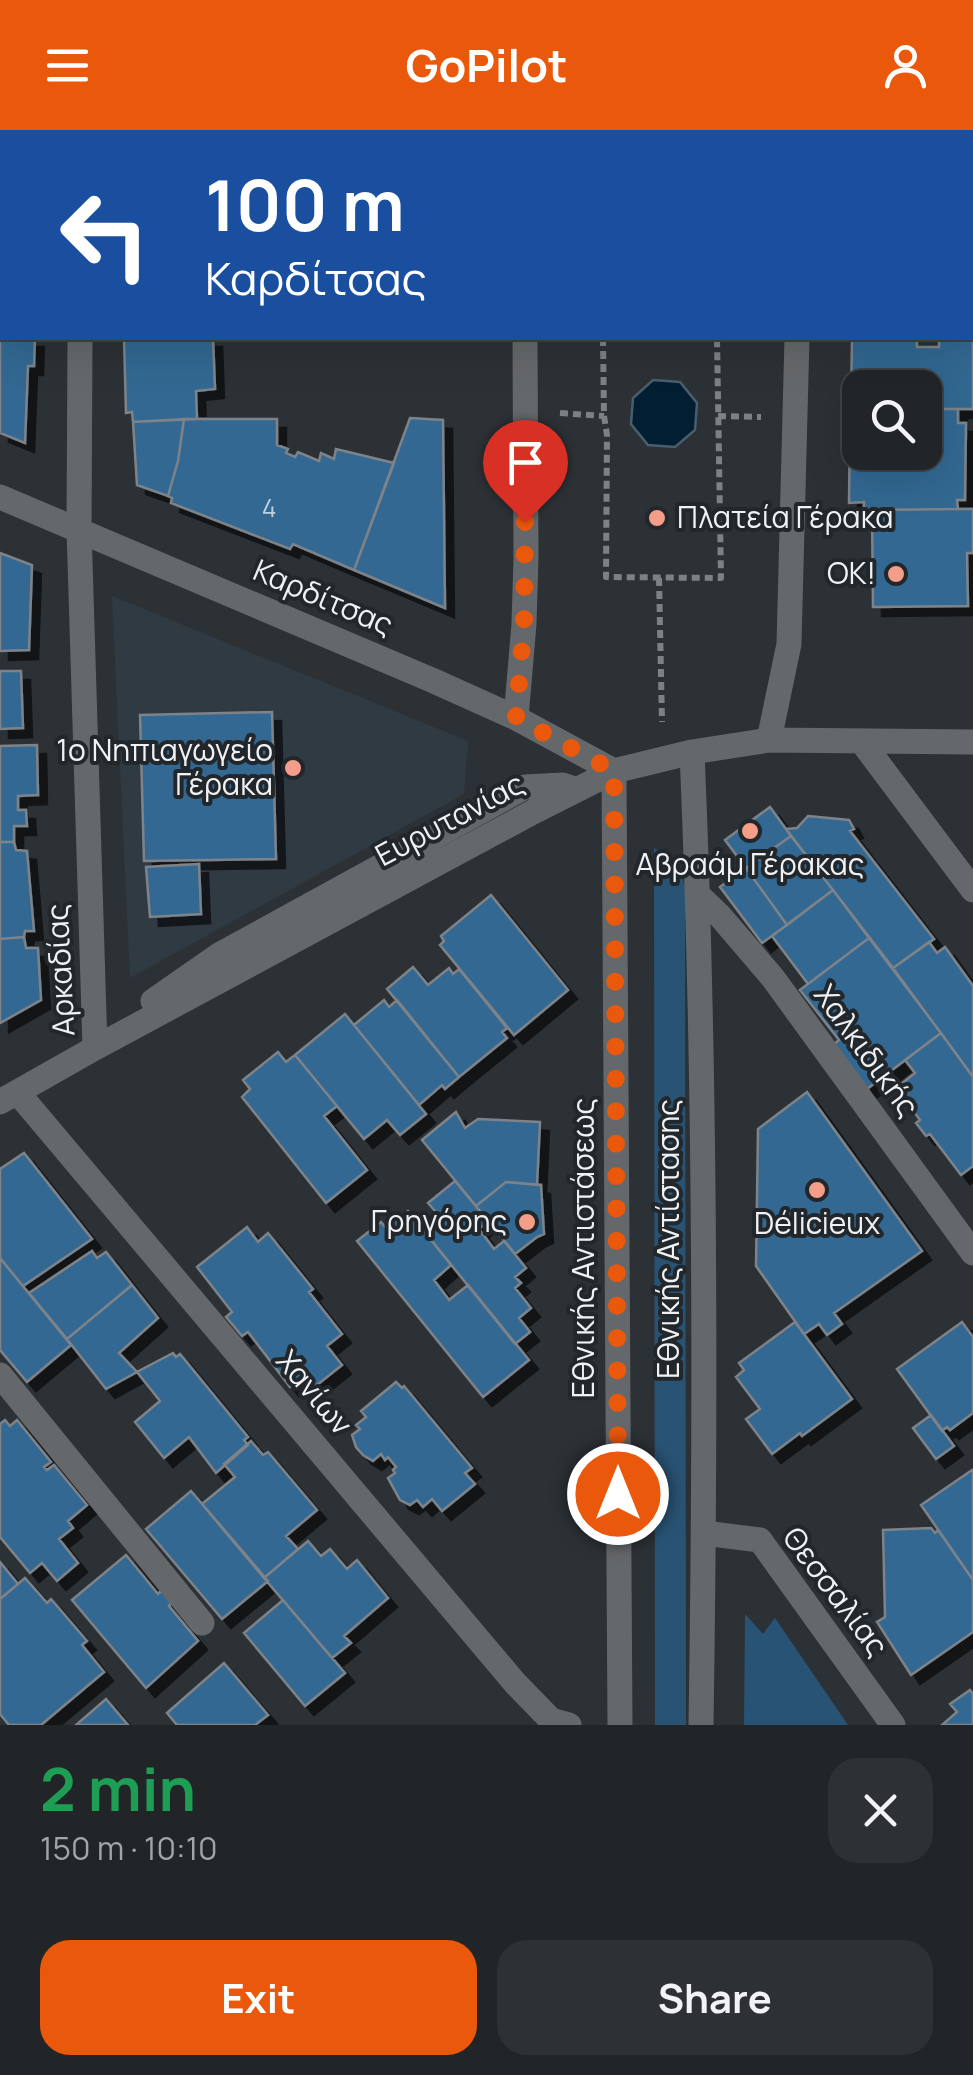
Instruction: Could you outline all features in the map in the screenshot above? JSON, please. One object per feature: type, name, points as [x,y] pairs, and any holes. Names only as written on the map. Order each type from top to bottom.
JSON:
[{"type":"street","name":"Αρκαδίας","points":[[80,340],[79,529],[94,1048]]},
{"type":"street","points":[[516,718],[526,558],[525,340]]},
{"type":"street","points":[[769,740],[789,644],[797,340]]},
{"type":"street","name":"Καρδίτσας","points":[[0,497],[516,718],[614,771]]},
{"type":"street","name":"Ευρυτανίας","points":[[9,1097],[614,771],[692,752],[769,740],[973,742]]},
{"type":"street","points":[[862,742],[973,890]]},
{"type":"street","name":"Εθνικής Αντίστασης","points":[[692,752],[698,895],[704,1532],[701,1725]]},
{"type":"street","name":"Εθνικής Αντιστάσεως","points":[[614,771],[620,1725]]},
{"type":"street","name":"Χαλκιδικής","points":[[698,895],[774,978],[973,1253]]},
{"type":"street","name":"Χανίων","points":[[9,1097],[516,1683],[551,1720],[569,1725]]},
{"type":"street","points":[[0,1375],[202,1624]]},
{"type":"street","name":"Θεσσαλίας","points":[[704,1532],[760,1540],[892,1725]]},
{"type":"path","points":[[603,340],[606,577],[721,578],[717,340]]},
{"type":"path","points":[[659,578],[663,758]]},
{"type":"shaded area","points":[[653,380],[680,382],[697,403],[695,430],[675,447],[648,445],[631,424],[633,398]]},
{"type":"shaded area","name":"1ο Νηπιαγωγείο Γέρακα","points":[[112,596],[468,741],[464,794],[130,978]]},
{"type":"shaded area","points":[[654,848],[676,861],[685,886],[686,1725],[655,1725]]},
{"type":"shaded area","points":[[745,1614],[763,1634],[775,1618],[848,1725],[744,1725]]},
{"type":"building","points":[[0,340],[35,340],[34,366],[28,366],[25,443],[0,433]]},
{"type":"building","points":[[124,340],[213,340],[215,389],[196,391],[197,419],[133,422],[132,412],[126,413]]},
{"type":"building","points":[[852,340],[917,340],[917,347],[939,347],[939,340],[973,340],[973,409],[942,409],[942,370],[851,370]]},
{"type":"building","points":[[942,409],[958,409],[958,423],[966,423],[965,500],[957,500],[958,509],[872,510],[864,509],[864,502],[849,503],[849,470],[942,470]]},
{"type":"building","points":[[410,418],[443,420],[445,608],[354,570]]},
{"type":"building","points":[[184,419],[168,496],[137,485],[133,422]]},
{"type":"building","points":[[184,419],[277,419],[277,445],[295,457],[298,452],[319,461],[321,453],[334,459],[336,449],[394,463],[354,570],[293,544],[290,549],[171,503],[168,496]]},
{"type":"building","points":[[973,509],[973,553],[967,553],[968,606],[873,607],[872,510]]},
{"type":"building","points":[[0,553],[32,565],[29,650],[0,651]]},
{"type":"building","points":[[0,671],[21,671],[23,728],[0,729]]},
{"type":"building","points":[[272,712],[276,859],[144,861],[140,715]]},
{"type":"building","points":[[37,745],[38,795],[18,796],[18,810],[26,810],[27,826],[14,826],[14,842],[0,842],[0,746]]},
{"type":"building","points":[[770,807],[791,836],[746,868],[725,840]]},
{"type":"building","points":[[808,816],[849,820],[854,829],[850,831],[934,939],[893,968],[786,829],[797,828]]},
{"type":"building","points":[[791,836],[833,890],[787,925],[746,868]]},
{"type":"building","points":[[0,842],[14,842],[16,850],[27,851],[34,931],[25,931],[24,937],[0,939]]},
{"type":"building","points":[[199,864],[201,914],[150,917],[146,867]]},
{"type":"building","points":[[746,868],[787,925],[762,943],[720,887]]},
{"type":"building","points":[[833,890],[869,938],[808,984],[772,936]]},
{"type":"building","points":[[491,895],[568,990],[514,1035],[440,945],[444,941],[441,936]]},
{"type":"building","points":[[24,937],[26,948],[38,948],[41,1000],[0,1023],[0,939]]},
{"type":"building","points":[[869,938],[941,1033],[867,1089],[834,1044],[839,1040],[800,990]]},
{"type":"building","points":[[929,942],[937,953],[945,947],[973,986],[973,1077],[893,968]]},
{"type":"building","points":[[413,967],[428,985],[449,968],[453,974],[459,969],[507,1028],[502,1032],[507,1038],[459,1077],[387,989]]},
{"type":"building","points":[[384,1000],[389,1007],[397,1000],[459,1077],[445,1089],[442,1085],[419,1105],[354,1025]]},
{"type":"building","points":[[345,1014],[426,1114],[400,1135],[387,1120],[364,1139],[295,1055]]},
{"type":"building","points":[[941,1033],[973,1077],[973,1166],[961,1175],[930,1134],[926,1136],[916,1123],[920,1120],[896,1088],[915,1073],[905,1060]]},
{"type":"building","points":[[278,1052],[286,1062],[295,1055],[337,1106],[324,1116],[367,1170],[326,1203],[242,1097],[250,1089],[243,1080]]},
{"type":"building","name":"Délicieux","points":[[807,1092],[922,1251],[834,1313],[842,1324],[827,1335],[819,1324],[804,1334],[756,1266],[758,1129]]},
{"type":"building","points":[[456,1112],[465,1128],[478,1119],[540,1122],[537,1185],[506,1182],[476,1206],[422,1140]]},
{"type":"building","points":[[24,1153],[92,1239],[23,1286],[0,1258],[0,1169]]},
{"type":"building","points":[[455,1181],[488,1221],[479,1229],[494,1249],[504,1241],[526,1268],[515,1277],[521,1283],[515,1288],[531,1308],[519,1318],[530,1332],[515,1344],[424,1231],[441,1218],[428,1203]]},
{"type":"building","points":[[506,1182],[541,1185],[544,1234],[515,1254],[476,1206]]},
{"type":"building","points":[[408,1211],[451,1265],[434,1280],[449,1300],[468,1285],[529,1360],[483,1397],[357,1241],[381,1222],[386,1228]]},
{"type":"building","points":[[247,1227],[258,1242],[268,1233],[313,1289],[309,1292],[342,1334],[327,1346],[342,1365],[312,1389],[302,1378],[290,1387],[248,1332],[242,1336],[226,1317],[232,1312],[197,1267]]},
{"type":"building","points":[[92,1251],[97,1258],[106,1252],[132,1285],[67,1339],[29,1293]]},
{"type":"building","points":[[0,1258],[71,1345],[27,1382],[0,1350]]},
{"type":"building","points":[[132,1285],[158,1318],[119,1353],[137,1372],[106,1389],[67,1339]]},
{"type":"building","points":[[795,1322],[852,1399],[772,1454],[746,1419],[760,1409],[736,1377],[744,1370],[739,1363]]},
{"type":"building","points":[[962,1322],[973,1337],[973,1413],[950,1430],[947,1427],[942,1431],[897,1369]]},
{"type":"building","points":[[173,1353],[176,1357],[180,1354],[248,1437],[244,1440],[248,1445],[216,1473],[189,1437],[164,1458],[135,1422],[160,1401],[137,1372]]},
{"type":"building","points":[[396,1382],[404,1386],[472,1468],[465,1473],[475,1484],[442,1511],[432,1499],[423,1507],[417,1500],[410,1505],[400,1500],[388,1478],[396,1467],[388,1457],[385,1460],[381,1454],[373,1461],[356,1447],[352,1435],[366,1417],[361,1411]]},
{"type":"building","points":[[931,1415],[954,1446],[936,1459],[913,1428]]},
{"type":"building","points":[[5,1420],[10,1426],[17,1420],[51,1462],[44,1467],[47,1470],[54,1465],[87,1505],[68,1521],[73,1528],[59,1539],[78,1563],[57,1581],[42,1563],[30,1573],[0,1537],[0,1424]]},
{"type":"building","points":[[251,1441],[263,1455],[268,1452],[317,1510],[286,1536],[298,1549],[264,1578],[202,1504],[235,1477],[224,1464]]},
{"type":"building","points":[[973,1472],[973,1580],[921,1505]]},
{"type":"building","points":[[191,1491],[268,1581],[222,1619],[146,1529]]},
{"type":"building","points":[[931,1528],[935,1533],[938,1530],[973,1580],[973,1632],[911,1675],[877,1622],[885,1617],[883,1530]]},
{"type":"building","points":[[308,1541],[321,1556],[330,1549],[347,1569],[357,1560],[388,1598],[344,1636],[351,1643],[332,1658],[264,1578]]},
{"type":"building","points":[[126,1555],[158,1594],[162,1590],[172,1602],[169,1606],[198,1641],[146,1688],[72,1600]]},
{"type":"building","points":[[0,1562],[18,1584],[0,1599]]},
{"type":"building","points":[[25,1578],[47,1603],[51,1599],[87,1641],[82,1645],[104,1672],[41,1725],[9,1725],[0,1714],[0,1599]]},
{"type":"building","points":[[283,1600],[345,1673],[305,1706],[244,1633]]},
{"type":"building","points":[[224,1663],[268,1715],[255,1725],[177,1725],[167,1713]]},
{"type":"building","points":[[970,1690],[973,1725],[942,1725],[957,1712],[950,1704]]},
{"type":"building","points":[[106,1699],[128,1725],[76,1725]]},
{"type":"place","name":"Πλατεία Γέρακα","points":[[657,518]]},
{"type":"place","name":"OK!","points":[[896,574]]},
{"type":"place","name":"1ο Νηπιαγωγείο Γέρακα","points":[[293,768]]},
{"type":"place","name":"Αβραάμ Γέρακας","points":[[750,831]]},
{"type":"place","name":"Délicieux","points":[[817,1190]]},
{"type":"place","name":"Γρηγόρης","points":[[527,1222]]},
{"type":"route","points":[[525,522],[524,624],[516,718],[614,771],[618,1494]]}]
